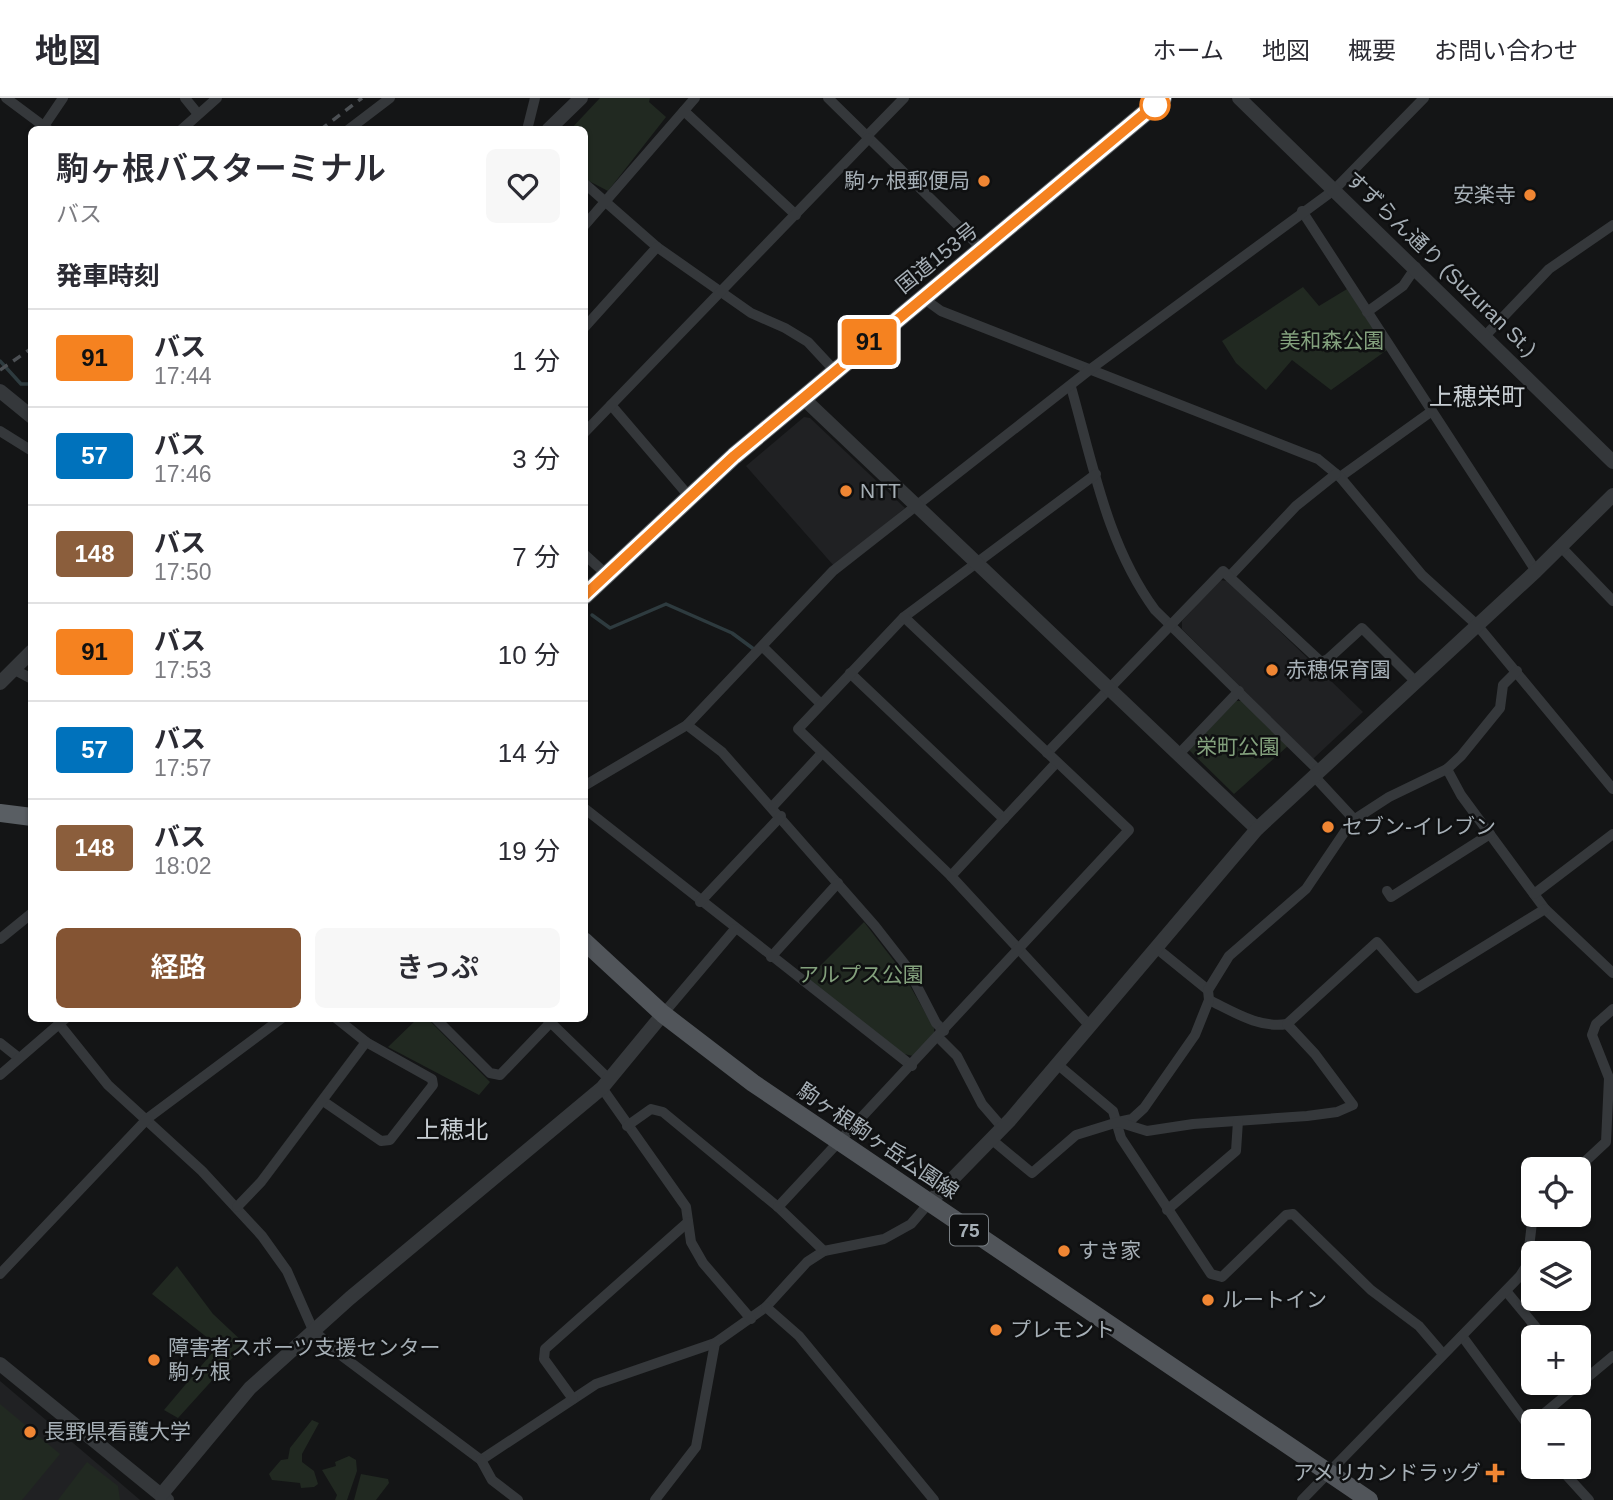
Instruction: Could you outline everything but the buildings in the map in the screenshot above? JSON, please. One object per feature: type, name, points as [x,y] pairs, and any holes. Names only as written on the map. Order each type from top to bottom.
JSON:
[{"type":"highway","name":"国道153号","points":[[588,592],[688,495],[1163,98]]},
{"type":"highway","points":[[0,813],[28,816]]},
{"type":"main road","name":"駒ヶ根駒ヶ岳公園線","points":[[588,945],[663,1014],[838,1143],[1369,1500]]},
{"type":"street","points":[[6,98],[44,126]]},
{"type":"street","points":[[48,126],[63,98]]},
{"type":"street","points":[[185,98],[198,114]]},
{"type":"street","points":[[185,126],[217,98]]},
{"type":"street","points":[[353,126],[390,98]]},
{"type":"street","points":[[528,126],[535,98]]},
{"type":"street","points":[[552,126],[581,98]]},
{"type":"street","points":[[588,221],[695,98]]},
{"type":"street","points":[[828,98],[983,250]]},
{"type":"street","points":[[588,429],[796,215],[904,98]]},
{"type":"street","name":"すずらん通り (Suzuran St.)","points":[[1239,98],[1416,267],[1613,462]]},
{"type":"street","points":[[588,784],[687,725],[763,647],[816,587],[916,504],[1092,368],[1334,190],[1422,99]]},
{"type":"street","points":[[684,111],[796,215]]},
{"type":"street","points":[[588,186],[657,247],[751,313],[796,334],[835,371]]},
{"type":"street","points":[[1302,211],[1536,571]]},
{"type":"street","points":[[1485,335],[1549,268],[1613,225]]},
{"type":"street","points":[[588,324],[657,247]]},
{"type":"street","points":[[1367,312],[1403,286],[1416,267]]},
{"type":"street","points":[[923,298],[941,311],[1092,368],[1318,459],[1338,475],[1422,575],[1478,625],[1613,789]]},
{"type":"street","points":[[1070,387],[1112,532],[1135,583],[1171,625],[1239,691],[1315,773],[1351,816],[1352,821]]},
{"type":"street","points":[[0,391],[28,414]]},
{"type":"street","points":[[803,398],[1257,829]]},
{"type":"street","points":[[611,405],[688,495]]},
{"type":"street","points":[[1230,576],[1296,506],[1432,411]]},
{"type":"street","points":[[0,430],[28,448]]},
{"type":"street","points":[[1089,1025],[951,876],[798,729],[904,617],[1096,474]]},
{"type":"street","points":[[481,1460],[596,1384],[715,1343],[766,1307],[786,1281],[824,1251],[884,1239],[911,1224],[1057,1064],[1257,829],[1414,680],[1536,571],[1613,495]]},
{"type":"street","points":[[1561,547],[1613,601]]},
{"type":"street","points":[[588,558],[607,575]]},
{"type":"street","points":[[1047,753],[1223,571],[1321,662],[1328,659],[1362,628],[1414,680]]},
{"type":"street","points":[[778,1207],[1020,951],[1129,830],[904,617]]},
{"type":"street","points":[[763,647],[821,704]]},
{"type":"street","points":[[5,674],[28,654]]},
{"type":"street","points":[[990,1139],[1032,1173],[1076,1135],[1132,1119],[1161,1085],[1195,1035],[1208,995],[1229,956],[1306,889],[1352,821],[1400,791],[1447,769],[1493,719],[1500,708],[1503,685],[1517,671]]},
{"type":"street","points":[[850,673],[1004,819]]},
{"type":"street","points":[[5,674],[28,678]]},
{"type":"street","points":[[1178,755],[1239,691]]},
{"type":"street","points":[[687,725],[722,752],[773,806],[906,967],[982,1104],[1001,1126]]},
{"type":"street","points":[[773,806],[822,753]]},
{"type":"street","points":[[951,876],[1056,763]]},
{"type":"street","points":[[1447,769],[1545,909],[1613,973]]},
{"type":"street","points":[[588,811],[700,902],[912,1066]]},
{"type":"street","points":[[700,902],[780,816]]},
{"type":"street","points":[[1387,891],[1391,898],[1490,834]]},
{"type":"street","points":[[1534,894],[1613,834]]},
{"type":"street","points":[[771,957],[838,883]]},
{"type":"street","points":[[1287,1024],[1377,942],[1417,988],[1545,909]]},
{"type":"street","points":[[0,939],[28,916]]},
{"type":"street","points":[[0,1364],[164,1497],[250,1388],[313,1330],[606,1084],[735,929]]},
{"type":"street","points":[[1118,1122],[1147,1131],[1307,1116],[1337,1112],[1353,1105],[1315,1054],[1287,1024],[1270,1024],[1243,1017],[1208,995],[1155,947]]},
{"type":"street","points":[[1590,1157],[1606,1142],[1611,1081],[1592,1035],[1596,1024],[1613,1009]]},
{"type":"street","points":[[0,1075],[61,1022]]},
{"type":"street","points":[[63,1022],[108,1085],[148,1118],[237,1207],[262,1236],[286,1271],[313,1330],[342,1356],[481,1460],[492,1480],[517,1500]]},
{"type":"street","points":[[0,1274],[148,1118],[277,1022]]},
{"type":"street","points":[[323,1101],[381,1141],[390,1140],[433,1085],[432,1079],[366,1042],[342,1022]]},
{"type":"street","points":[[439,1022],[490,1073],[500,1075],[547,1022]]},
{"type":"street","points":[[549,1022],[606,1084],[627,1126],[686,1207],[691,1242],[703,1264],[751,1319]]},
{"type":"street","points":[[237,1207],[261,1182],[366,1042]]},
{"type":"street","points":[[0,1043],[19,1058]]},
{"type":"street","points":[[1057,1064],[1113,1111],[1121,1138],[1167,1210],[1216,1278],[1222,1277],[1286,1215],[1293,1214],[1371,1290],[1419,1326],[1443,1354]]},
{"type":"street","points":[[627,1126],[651,1109],[663,1112],[778,1207],[824,1251]]},
{"type":"street","points":[[1167,1210],[1236,1151],[1238,1121]]},
{"type":"street","points":[[573,1399],[544,1359],[545,1349],[688,1222]]},
{"type":"street","points":[[1302,1500],[1326,1472],[1506,1291],[1527,1265],[1532,1227]]},
{"type":"street","points":[[1506,1291],[1534,1325]]},
{"type":"street","points":[[766,1307],[799,1336],[934,1500]]},
{"type":"street","points":[[1462,1336],[1521,1411]]},
{"type":"street","points":[[655,1500],[696,1447],[715,1343]]},
{"type":"street","points":[[1591,1372],[1613,1356]]},
{"type":"street","points":[[1549,1409],[1564,1395]]},
{"type":"street","points":[[1570,1479],[1589,1500]]},
{"type":"shaded area","points":[[804,417],[810,418],[905,508],[834,566],[746,466]]},
{"type":"shaded area","name":"赤穂保育園","points":[[1219,580],[1228,581],[1363,712],[1313,759],[1182,629],[1182,621]]},
{"type":"shaded area","name":"長野県看護大学","points":[[0,1381],[119,1482],[140,1500],[0,1500]]},
{"type":"green space","points":[[600,98],[650,98],[649,102],[666,117],[608,191],[588,181],[588,126],[574,126]]},
{"type":"green space","name":"美和森公園","points":[[1303,287],[1319,306],[1347,289],[1387,350],[1331,390],[1292,360],[1266,390],[1236,363],[1222,341]]},
{"type":"green space","name":"栄町公園","points":[[1236,701],[1243,701],[1289,745],[1234,794],[1189,750]]},
{"type":"green space","name":"アルプス公園","points":[[864,922],[901,970],[934,1028],[934,1034],[913,1056],[904,1054],[807,979]]},
{"type":"green space","points":[[414,1022],[431,1022],[490,1082],[479,1095],[388,1047]]},
{"type":"green space","points":[[177,1266],[213,1314],[245,1344],[178,1418],[164,1410],[218,1346],[152,1294]]},
{"type":"green space","points":[[0,1404],[60,1454],[22,1500],[0,1500]]},
{"type":"green space","points":[[312,1420],[319,1423],[302,1454],[302,1462],[314,1471],[318,1484],[301,1488],[300,1483],[272,1480],[269,1474],[281,1460],[288,1459],[290,1448]]},
{"type":"green space","points":[[349,1456],[356,1460],[357,1471],[347,1500],[335,1500],[337,1495],[322,1470],[336,1466],[335,1462]]},
{"type":"green space","points":[[87,1462],[118,1486],[120,1500],[58,1500]]},
{"type":"green space","points":[[361,1474],[388,1479],[389,1483],[376,1500],[354,1500]]},
{"type":"waterway","points":[[0,361],[21,384],[28,384]]},
{"type":"waterway","points":[[592,615],[610,628],[666,604],[732,633],[755,650]]},
{"type":"railway","points":[[325,126],[362,98]]},
{"type":"railway","points":[[0,370],[28,351]]},
{"type":"bus line","name":"91","points":[[588,592],[688,495],[1163,98]]},
{"type":"place","name":"駒ヶ根郵便局","points":[[984,181]]},
{"type":"place","name":"安楽寺","points":[[1530,195]]},
{"type":"place","name":"NTT","points":[[846,491]]},
{"type":"place","name":"赤穂保育園","points":[[1272,670]]},
{"type":"place","name":"セブン-イレブン","points":[[1328,827]]},
{"type":"place","name":"すき家","points":[[1064,1251]]},
{"type":"place","name":"ルートイン","points":[[1208,1300]]},
{"type":"place","name":"プレモント","points":[[996,1330]]},
{"type":"place","name":"障害者スポーツ支援センター 駒ヶ根","points":[[154,1360]]},
{"type":"place","name":"長野県看護大学","points":[[30,1432]]},
{"type":"place","name":"アメリカンドラッグ","points":[[1495,1473]]},
{"type":"district","name":"上穂栄町","points":[[1477,397]]},
{"type":"district","name":"上穂北","points":[[452,1130]]}]
